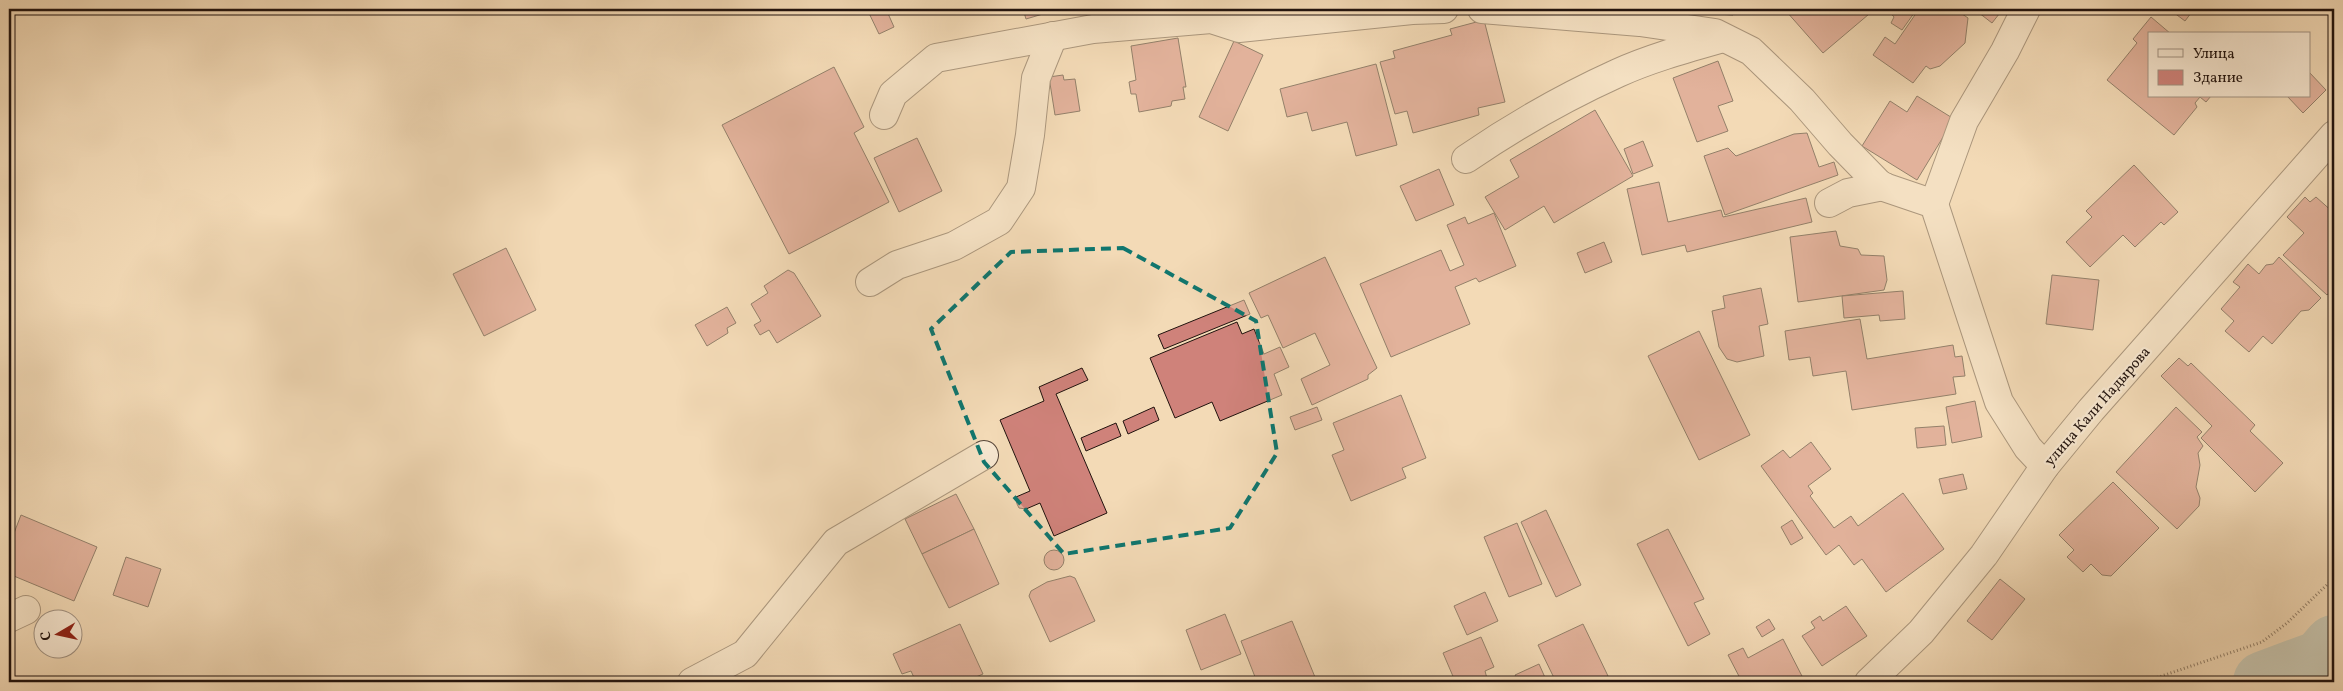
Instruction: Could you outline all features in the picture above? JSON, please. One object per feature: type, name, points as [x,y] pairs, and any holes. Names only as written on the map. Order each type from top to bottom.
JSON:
[{"type":"street","points":[[884,115],[893,94],[936,58],[1093,28],[1211,19],[1239,28],[1412,10],[1444,9]]},
{"type":"street","points":[[1482,9],[1640,22],[1715,33],[1751,52],[1802,100],[1840,144],[1883,186],[1934,204]]},
{"type":"street","points":[[2026,9],[2005,51],[1964,121],[1934,204],[1999,402],[2028,448],[2045,466]]},
{"type":"street","points":[[870,282],[898,265],[954,246],[998,221],[1021,188],[1030,135],[1036,78],[1053,36]]},
{"type":"street","points":[[1466,159],[1502,134],[1553,105],[1620,72],[1724,38]]},
{"type":"street","name":"улица Кали Надырова","points":[[1869,682],[1928,624],[1984,555],[2045,466],[2091,410],[2334,135]]},
{"type":"street","points":[[1829,203],[1848,193],[1883,186]]},
{"type":"street","points":[[692,682],[745,654],[836,542],[984,455]]},
{"type":"path","points":[[2144,682],[2262,642],[2287,623],[2334,578]]},
{"type":"highlighted area","points":[[1123,248],[1256,321],[1277,453],[1230,528],[1064,554],[984,462],[931,329],[1011,252]]},
{"type":"building","points":[[867,9],[886,9],[894,27],[879,34]]},
{"type":"building","points":[[1023,9],[1052,9],[1053,11],[1026,19]]},
{"type":"building","points":[[1685,9],[1733,9],[1733,15],[1685,12]]},
{"type":"building","points":[[1789,9],[1875,9],[1823,53],[1786,11]]},
{"type":"building","points":[[1887,9],[1917,9],[1902,30],[1891,23],[1894,17]]},
{"type":"building","points":[[1919,9],[1955,9],[1968,18],[1965,43],[1940,66],[1930,69],[1926,66],[1913,83],[1873,55],[1885,37],[1895,44]]},
{"type":"building","points":[[1974,9],[2003,9],[1992,23]]},
{"type":"building","points":[[2169,9],[2194,9],[2185,21]]},
{"type":"building","points":[[2151,17],[2169,32],[2148,32],[2148,98],[2199,98],[2195,103],[2197,107],[2174,135],[2107,80],[2137,43],[2133,39]]},
{"type":"building","points":[[1484,20],[1505,102],[1478,108],[1479,115],[1413,133],[1407,111],[1395,114],[1380,62],[1395,58],[1393,51],[1452,35],[1450,29]]},
{"type":"building","points":[[1178,38],[1186,87],[1183,87],[1185,99],[1172,101],[1171,106],[1139,112],[1136,94],[1131,94],[1129,82],[1136,80],[1131,46]]},
{"type":"building","points":[[1234,41],[1263,55],[1228,131],[1199,117]]},
{"type":"building","points":[[1718,61],[1733,101],[1718,106],[1728,131],[1697,142],[1673,78]]},
{"type":"building","points":[[1376,64],[1397,145],[1356,156],[1347,122],[1312,131],[1307,112],[1287,117],[1280,89]]},
{"type":"building","points":[[834,67],[864,127],[854,133],[889,202],[789,254],[722,125]]},
{"type":"building","points":[[2310,73],[2326,90],[2303,113],[2289,98],[2310,98]]},
{"type":"building","points":[[1063,75],[1064,80],[1075,79],[1080,111],[1055,115],[1049,77]]},
{"type":"building","points":[[1917,96],[1954,119],[1917,180],[1862,146],[1890,101],[1907,112]]},
{"type":"building","points":[[2201,98],[2209,98],[2206,102]]},
{"type":"building","points":[[1595,110],[1633,176],[1554,223],[1544,206],[1505,230],[1485,197],[1519,177],[1510,160]]},
{"type":"building","points":[[1807,133],[1819,167],[1834,162],[1838,175],[1725,215],[1704,156],[1728,148],[1736,156],[1794,134]]},
{"type":"building","points":[[917,138],[942,191],[899,212],[874,158]]},
{"type":"building","points":[[1643,141],[1653,166],[1633,174],[1624,149]]},
{"type":"building","points":[[2134,165],[2178,212],[2164,225],[2161,222],[2135,247],[2123,235],[2090,267],[2066,242],[2092,217],[2086,211]]},
{"type":"building","points":[[1439,169],[1454,205],[1416,221],[1400,186]]},
{"type":"building","points":[[1659,182],[1668,222],[1721,210],[1723,217],[1806,198],[1812,222],[1687,252],[1685,245],[1642,255],[1627,189]]},
{"type":"building","points":[[2305,197],[2310,202],[2316,197],[2334,213],[2334,287],[2327,295],[2283,255],[2304,233],[2287,217]]},
{"type":"building","points":[[1494,213],[1516,266],[1479,282],[1476,278],[1455,287],[1470,324],[1391,357],[1360,284],[1441,250],[1450,271],[1464,265],[1447,225],[1465,217],[1468,224]]},
{"type":"building","points":[[1836,231],[1840,246],[1858,249],[1861,255],[1884,256],[1887,280],[1884,290],[1798,302],[1790,237]]},
{"type":"building","points":[[1604,242],[1612,262],[1585,273],[1577,253]]},
{"type":"building","points":[[506,248],[536,310],[484,336],[453,274]]},
{"type":"building","points":[[1325,257],[1377,368],[1368,375],[1368,379],[1312,405],[1301,379],[1330,365],[1315,333],[1283,348],[1268,315],[1261,318],[1249,293]]},
{"type":"building","points":[[2279,257],[2321,298],[2309,310],[2301,311],[2272,344],[2263,336],[2249,352],[2225,331],[2234,321],[2221,309],[2240,287],[2233,282],[2248,264],[2259,274],[2266,265],[2273,264]]},
{"type":"building","points":[[788,270],[794,273],[821,316],[777,343],[769,330],[760,335],[754,325],[761,321],[751,304],[768,293],[764,286]]},
{"type":"building","points":[[2052,275],[2099,280],[2093,330],[2046,324]]},
{"type":"building","points":[[1761,288],[1768,324],[1759,326],[1764,356],[1737,362],[1727,359],[1719,347],[1712,311],[1725,308],[1723,296]]},
{"type":"building","points":[[1903,291],[1905,319],[1880,321],[1879,315],[1844,318],[1842,296]]},
{"type":"building","points":[[1244,300],[1250,314],[1164,349],[1158,335]]},
{"type":"building","points":[[727,307],[736,323],[727,328],[728,333],[707,346],[695,325]]},
{"type":"building","points":[[1860,319],[1867,359],[1953,345],[1955,357],[1962,356],[1965,376],[1953,377],[1956,394],[1852,410],[1846,371],[1813,376],[1810,357],[1789,360],[1785,331]]},
{"type":"building","points":[[1237,322],[1242,334],[1254,329],[1264,354],[1280,347],[1289,367],[1274,374],[1282,395],[1220,421],[1212,402],[1175,418],[1150,358]]},
{"type":"building","points":[[1699,331],[1750,435],[1699,460],[1648,356]]},
{"type":"building","points":[[2179,358],[2188,366],[2191,363],[2255,425],[2250,431],[2283,463],[2255,492],[2201,438],[2212,426],[2161,376]]},
{"type":"building","points":[[1082,368],[1088,380],[1056,394],[1107,513],[1054,536],[1040,503],[1026,509],[1019,508],[1017,504],[1016,497],[1030,491],[1000,420],[1044,401],[1039,387]]},
{"type":"building","points":[[1401,395],[1426,458],[1402,468],[1406,478],[1351,501],[1332,455],[1344,450],[1333,423]]},
{"type":"building","points":[[1975,401],[1982,437],[1952,443],[1946,407]]},
{"type":"building","points":[[1154,407],[1159,420],[1128,434],[1123,421]]},
{"type":"building","points":[[1317,407],[1322,420],[1295,430],[1290,417]]},
{"type":"building","points":[[2176,407],[2202,432],[2197,437],[2203,446],[2198,453],[2200,465],[2196,487],[2200,498],[2199,506],[2177,529],[2116,472]]},
{"type":"building","points":[[1116,423],[1121,436],[1086,451],[1081,438]]},
{"type":"building","points":[[1944,426],[1946,445],[1917,448],[1915,428]]},
{"type":"building","points":[[1811,442],[1831,469],[1808,486],[1813,493],[1810,496],[1834,528],[1851,516],[1858,526],[1903,493],[1944,549],[1886,592],[1862,559],[1854,565],[1839,545],[1826,555],[1761,466],[1783,450],[1790,458]]},
{"type":"building","points":[[1963,474],[1967,489],[1943,494],[1939,479]]},
{"type":"building","points":[[2113,482],[2159,528],[2111,576],[2102,575],[2091,564],[2083,572],[2067,557],[2074,550],[2059,535]]},
{"type":"building","points":[[956,494],[974,529],[922,554],[905,519]]},
{"type":"building","points":[[1546,510],[1581,585],[1556,597],[1521,522]]},
{"type":"building","points":[[21,515],[97,547],[74,601],[9,574],[9,546]]},
{"type":"building","points":[[1792,520],[1803,538],[1791,545],[1781,527]]},
{"type":"building","points":[[1517,523],[1542,584],[1509,597],[1484,537]]},
{"type":"building","points":[[974,529],[999,584],[949,608],[922,554]]},
{"type":"building","points":[[1668,529],[1704,599],[1694,603],[1710,634],[1688,646],[1637,544]]},
{"type":"building","points":[[1054,550],[1061,553],[1064,560],[1061,567],[1054,570],[1047,567],[1044,560],[1047,553]]},
{"type":"building","points":[[126,557],[161,569],[148,607],[113,595]]},
{"type":"building","points":[[1070,576],[1075,578],[1095,621],[1050,642],[1029,596],[1031,591],[1047,582]]},
{"type":"building","points":[[2000,579],[2025,599],[1992,640],[1967,621]]},
{"type":"building","points":[[1485,592],[1498,621],[1467,635],[1454,606]]},
{"type":"building","points":[[1846,606],[1867,636],[1822,666],[1802,636],[1815,628],[1811,622],[1820,616],[1823,621]]},
{"type":"building","points":[[1225,614],[1241,654],[1201,670],[1186,630]]},
{"type":"building","points":[[1769,619],[1775,629],[1762,637],[1756,627]]},
{"type":"building","points":[[1292,621],[1317,682],[1257,682],[1241,641]]},
{"type":"building","points":[[960,624],[983,674],[964,682],[916,682],[911,671],[902,674],[893,654]]},
{"type":"building","points":[[1583,624],[1608,676],[1594,682],[1556,682],[1538,645]]},
{"type":"building","points":[[1481,637],[1494,667],[1485,671],[1488,682],[1453,682],[1455,681],[1443,653]]},
{"type":"building","points":[[1783,639],[1805,682],[1742,682],[1728,655],[1743,648],[1748,658]]},
{"type":"building","points":[[1539,664],[1547,682],[1519,682],[1515,675]]},
{"type":"waterway","points":[[2264,682],[2321,661],[2334,646]]}]
